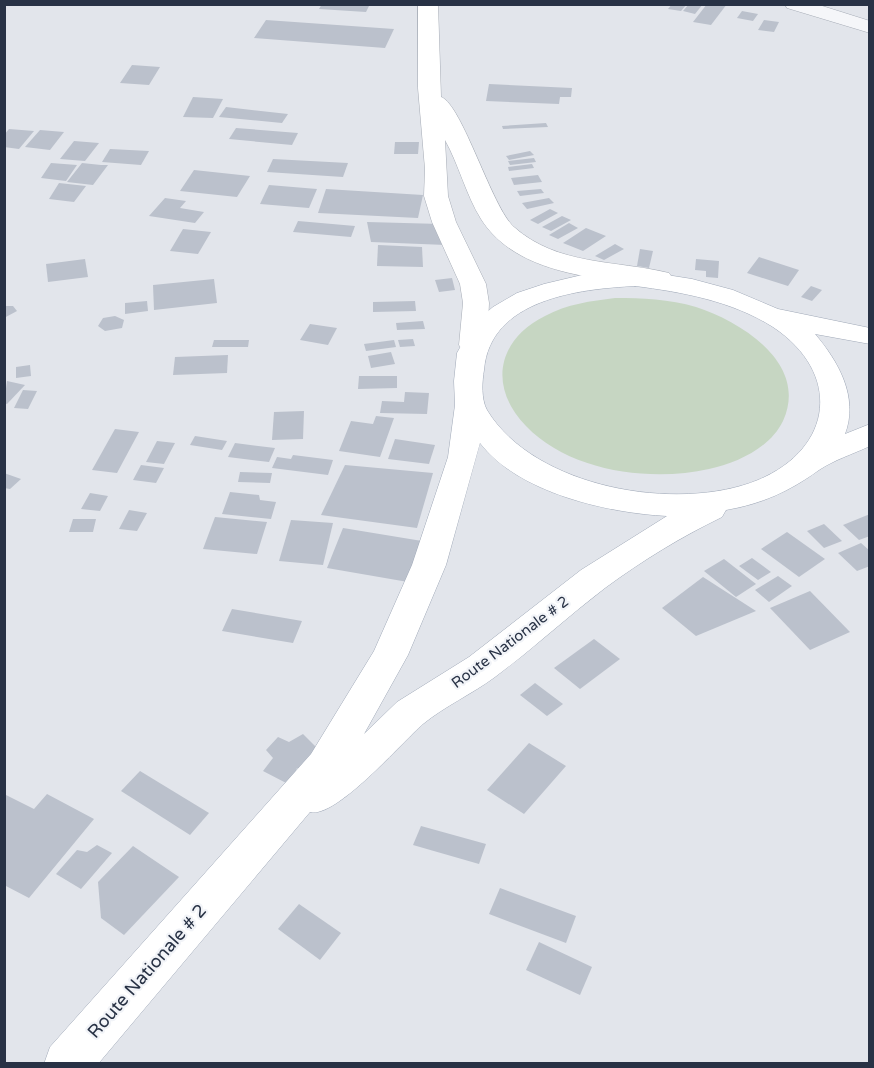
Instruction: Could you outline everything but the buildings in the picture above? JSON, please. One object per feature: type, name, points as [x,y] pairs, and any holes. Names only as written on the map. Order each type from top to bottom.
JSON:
[{"type":"main road","name":"Route Nationale # 2","points":[[67,1064],[326,766],[390,655],[429,565],[463,457],[470,405],[468,375],[476,303],[473,285],[444,222],[436,196],[437,169],[429,88],[428,4]]},
{"type":"main road","points":[[429,88],[472,171],[489,213],[504,232],[528,248],[566,262],[715,290],[800,323],[870,336]]},
{"type":"main road","points":[[473,345],[490,324],[511,307],[537,294],[567,285],[600,279],[635,278],[670,281]]},
{"type":"main road","points":[[755,306],[789,327],[815,351],[831,379],[836,408],[828,437],[808,463]]},
{"type":"main road","points":[[470,405],[497,444],[542,475],[600,497],[666,506],[730,500],[775,485],[808,463],[870,434]]},
{"type":"main road","name":"Route Nationale # 2","points":[[274,825],[356,766],[410,713],[482,667],[593,579],[665,531],[730,500]]},
{"type":"street","points":[[794,4],[870,27]]},
{"type":"green space","points":[[615,298],[676,302],[696,307],[733,323],[751,335],[779,364],[787,381],[789,400],[783,421],[777,431],[752,453],[731,463],[686,473],[637,473],[612,470],[565,454],[544,442],[526,426],[506,396],[503,365],[508,351],[516,338],[529,326],[553,312],[570,306]]}]
